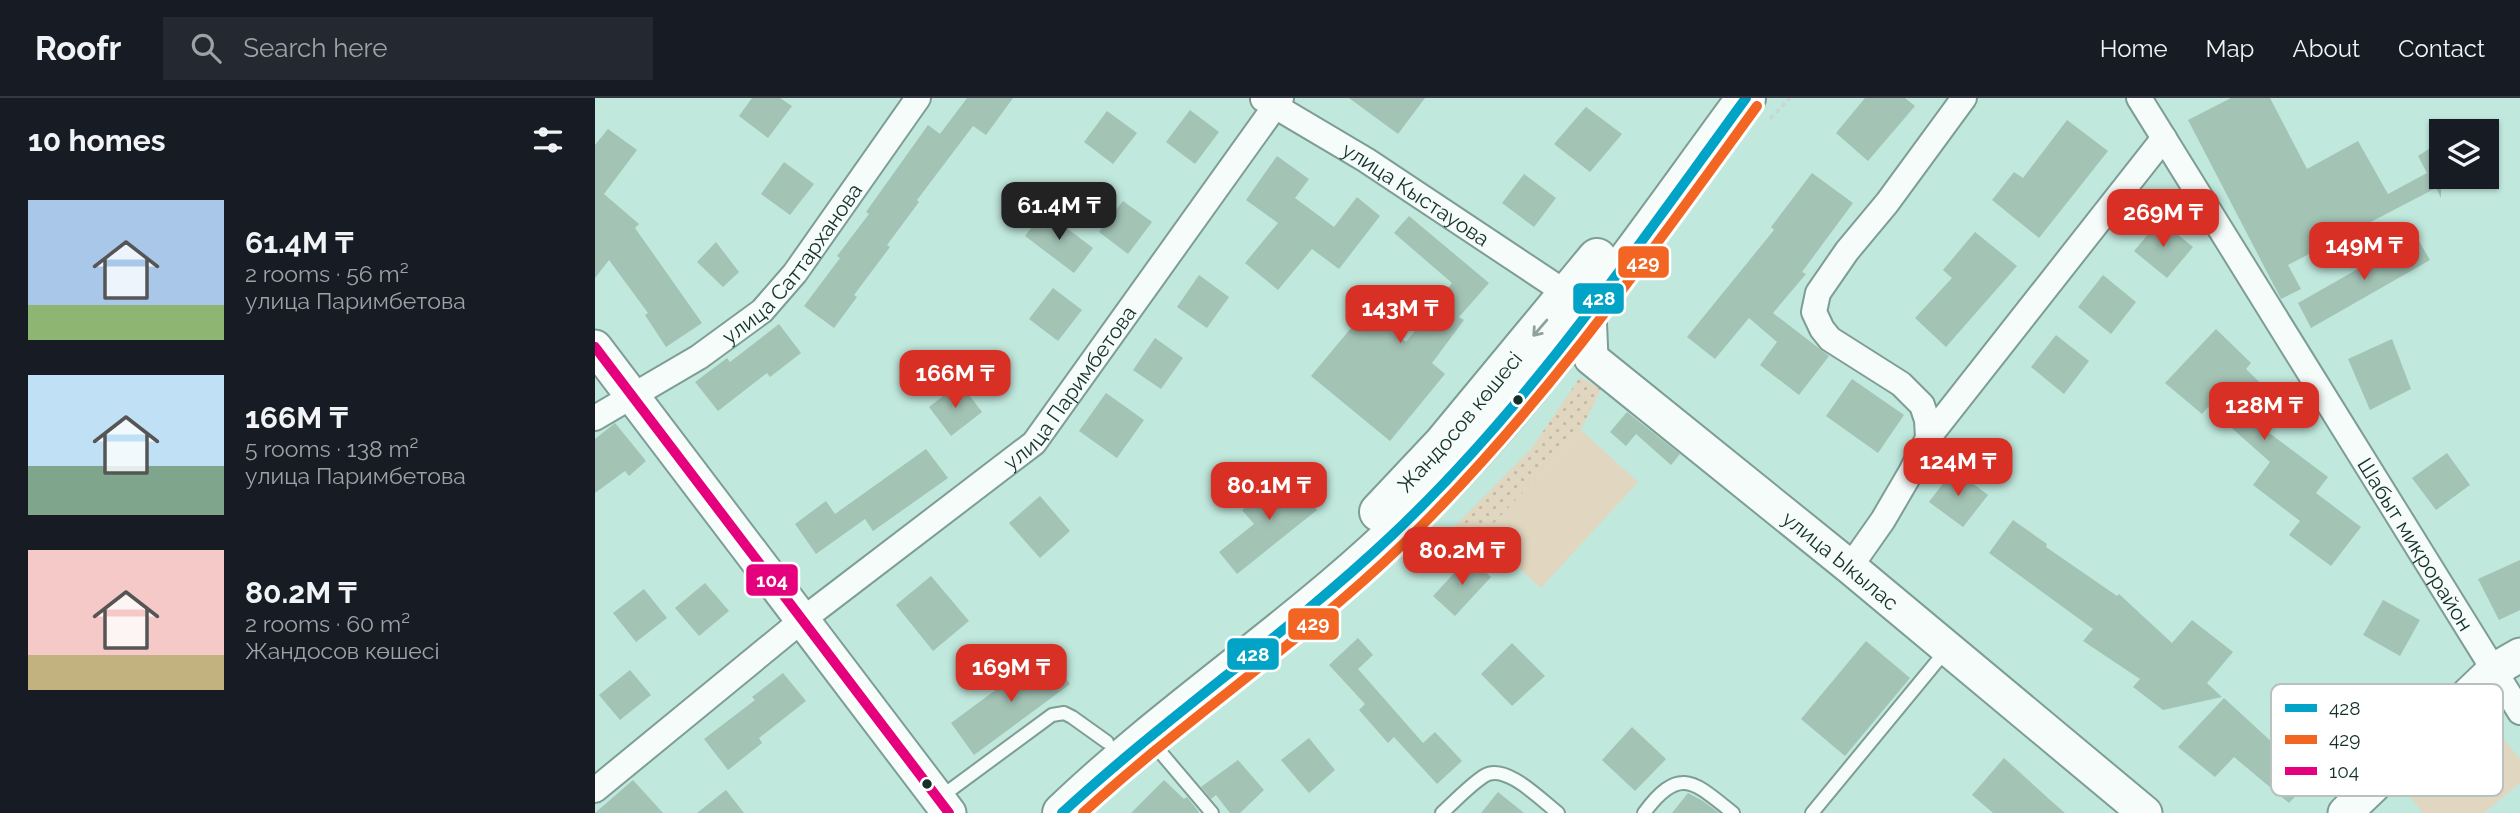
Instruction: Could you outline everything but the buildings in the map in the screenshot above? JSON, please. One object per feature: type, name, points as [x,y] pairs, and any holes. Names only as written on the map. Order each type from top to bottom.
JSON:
[{"type":"main road","name":"Жандосов көшесі","points":[[1062,813],[1148,738],[1340,583],[1391,537],[1439,488],[1537,379],[1630,215],[1714,98]]},
{"type":"main road","name":"Жандосов көшесі","points":[[1033,813],[1107,742],[1358,533],[1579,303],[1746,98]]},
{"type":"street","name":"улица Саттарханова","points":[[595,418],[699,358],[762,311],[795,273],[918,98]]},
{"type":"street","points":[[1928,438],[1927,420],[1922,405],[1901,384],[1830,339],[1814,312],[1818,293],[1847,251],[1887,203],[1964,98]]},
{"type":"street","name":"Шабыт микрорайон","points":[[2139,98],[2507,663],[2520,712]]},
{"type":"street","name":"улица Кыстауова","points":[[1272,101],[1366,160],[1579,303]]},
{"type":"street","name":"улица Паримбетова","points":[[595,790],[801,621],[1034,443],[1272,101]]},
{"type":"street","points":[[1850,567],[1883,520],[1928,438],[2164,138]]},
{"type":"street","name":"улица Ыкылас","points":[[1579,303],[1591,358],[1850,567],[2145,813]]},
{"type":"street","points":[[595,347],[943,806]]},
{"type":"street","points":[[2484,684],[2507,663]]},
{"type":"street","points":[[2345,813],[2363,796]]},
{"type":"lane","points":[[1812,813],[1948,648]]},
{"type":"lane","points":[[943,806],[1052,715],[1064,713],[1107,742]]},
{"type":"lane","points":[[1148,738],[1212,813]]},
{"type":"lane","points":[[1442,813],[1485,775],[1495,772],[1507,774],[1558,813]]},
{"type":"lane","points":[[1644,813],[1653,801],[1671,787],[1686,781],[1696,784],[1733,813]]},
{"type":"shaded area","points":[[1580,377],[1601,389],[1581,430],[1483,535],[1451,530],[1531,449]]},
{"type":"shaded area","points":[[1581,430],[1638,482],[1541,588],[1483,535]]},
{"type":"shaded area","points":[[2503,738],[2520,759],[2520,783],[2484,813],[2423,813],[2409,796],[2503,796]]},
{"type":"transit line","name":"428","points":[[1062,813],[1143,743],[1310,608],[1390,537],[1440,487],[1488,435],[1578,326],[1746,98]]},
{"type":"transit line","name":"429","points":[[1083,813],[1122,778],[1364,581],[1452,495],[1589,333],[1757,106]]},
{"type":"transit line","name":"104","points":[[595,347],[949,813]]}]
